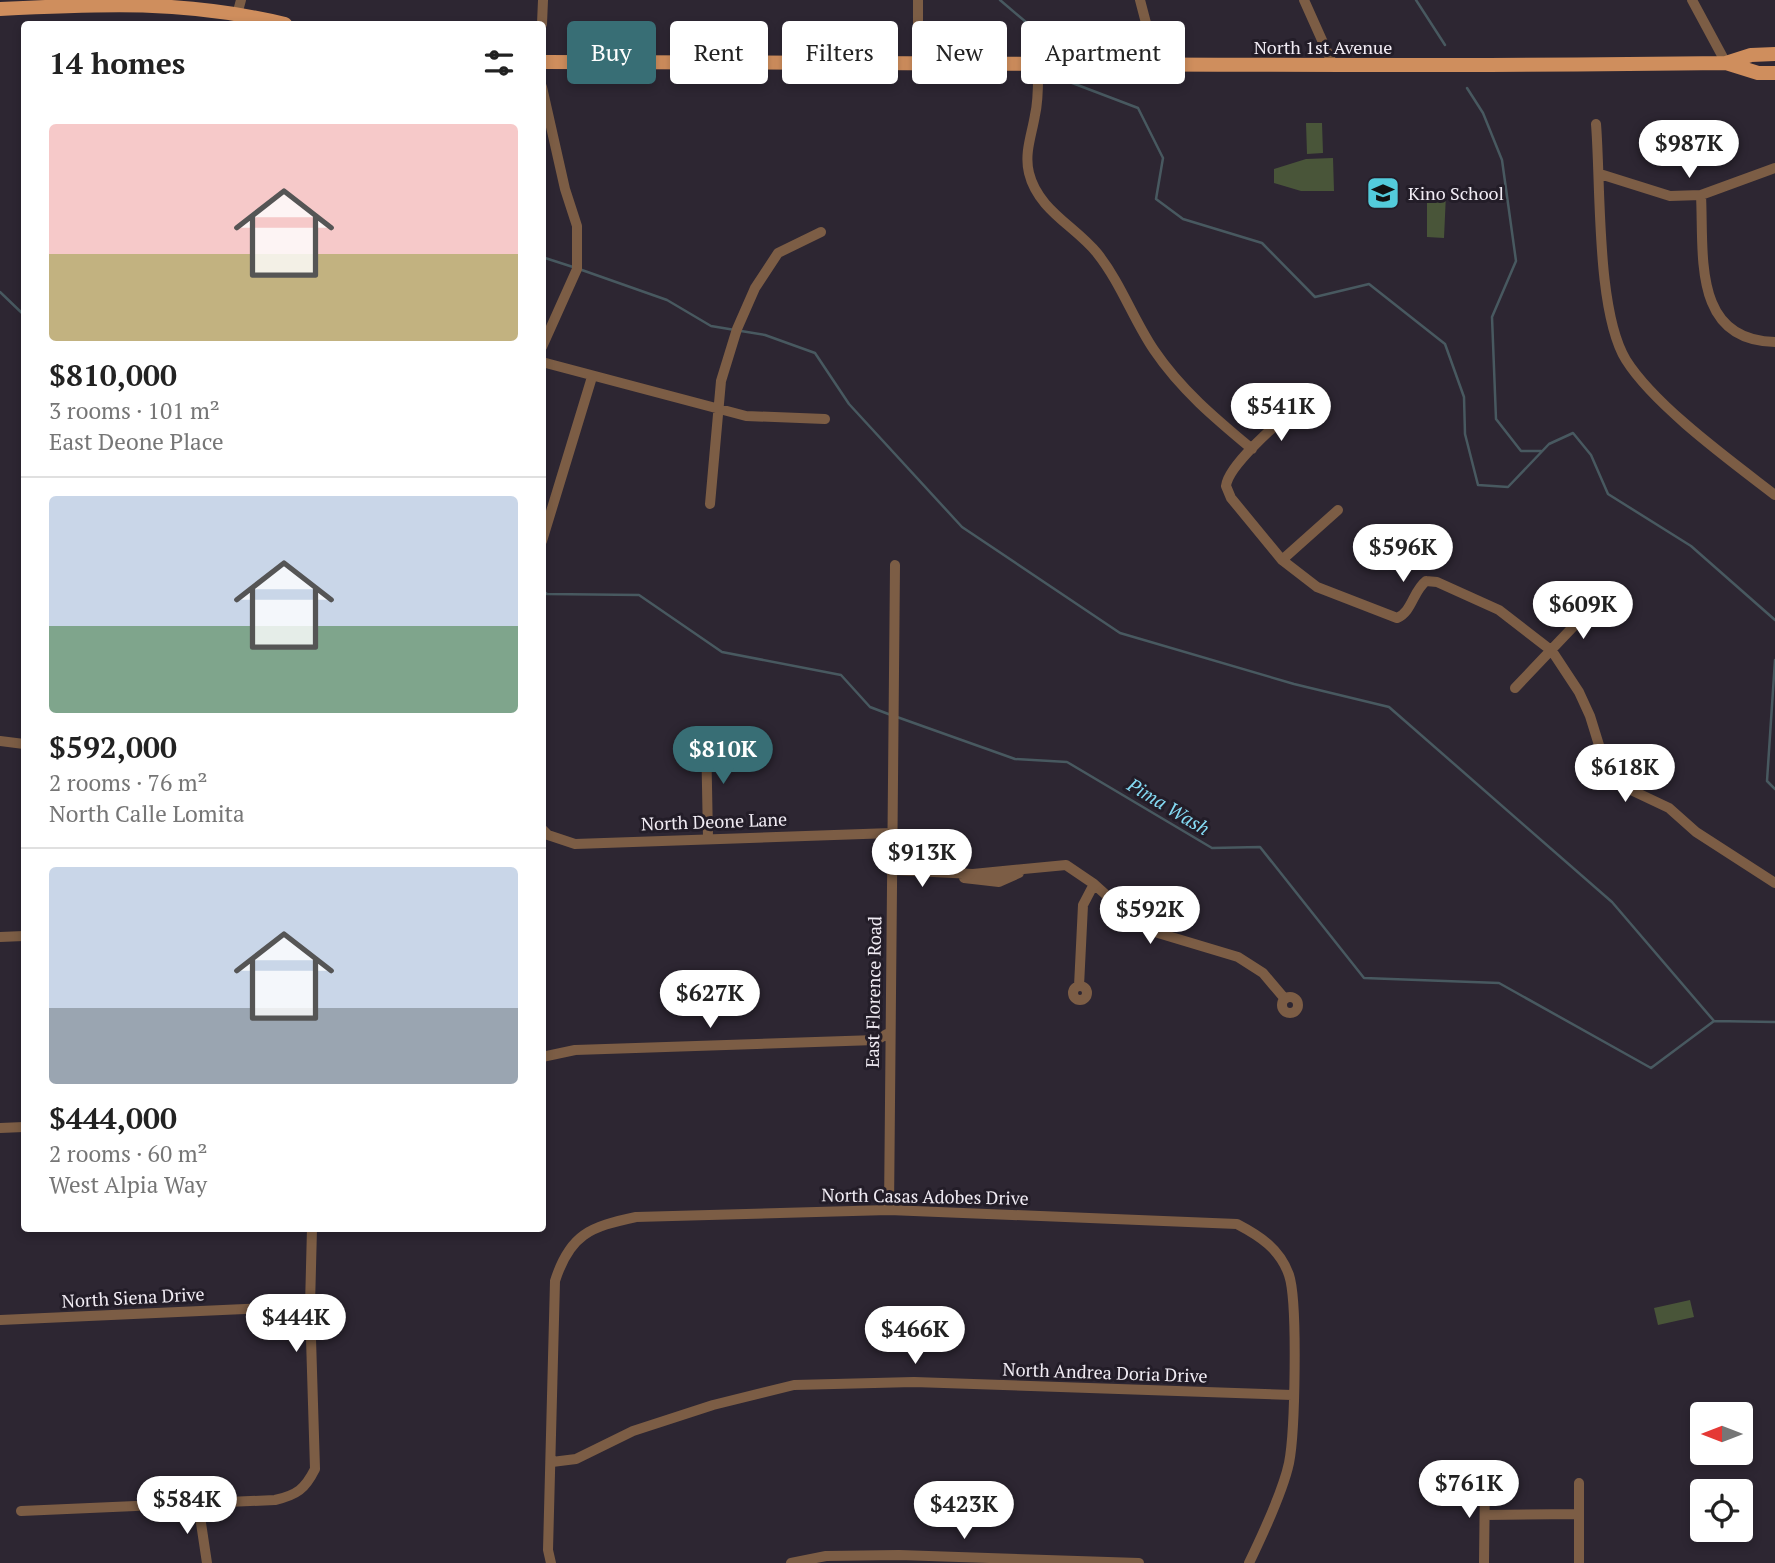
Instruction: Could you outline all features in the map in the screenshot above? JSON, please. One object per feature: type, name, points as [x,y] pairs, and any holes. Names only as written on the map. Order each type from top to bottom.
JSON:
[{"type":"main road","points":[[0,9],[133,3],[240,5],[278,21]]},
{"type":"main road","name":"North 1st Avenue","points":[[1185,65],[1334,67],[1726,63],[1751,55],[1775,54]]},
{"type":"main road","name":"North 1st Avenue","points":[[546,62],[912,62]]},
{"type":"main road","name":"North 1st Avenue","points":[[1726,63],[1758,73],[1775,73]]},
{"type":"street","points":[[542,21],[543,0]]},
{"type":"street","points":[[918,0],[918,21]]},
{"type":"street","points":[[1140,0],[1145,21]]},
{"type":"street","points":[[1304,0],[1334,67]]},
{"type":"street","points":[[1692,0],[1726,63]]},
{"type":"street","points":[[1037,84],[1027,161],[1042,202],[1084,239],[1103,261],[1144,334],[1167,368],[1215,419],[1252,449]]},
{"type":"street","points":[[546,105],[565,190],[577,226],[577,269],[546,338]]},
{"type":"street","points":[[1597,124],[1607,305],[1626,359],[1654,395],[1775,495]]},
{"type":"street","points":[[1600,174],[1670,196],[1701,195],[1775,168]]},
{"type":"street","points":[[1701,195],[1706,288],[1717,316],[1734,333],[1759,342],[1775,342]]},
{"type":"street","points":[[710,504],[721,382],[737,329],[755,288],[778,253],[821,232]]},
{"type":"street","points":[[546,363],[746,416],[825,419]]},
{"type":"street","points":[[546,528],[593,377]]},
{"type":"street","points":[[1323,396],[1294,410],[1252,449],[1222,486],[1282,560],[1317,587],[1398,621],[1405,614],[1425,579],[1499,610],[1552,651],[1579,692],[1590,716],[1603,758],[1612,774],[1632,790],[1669,808],[1696,832],[1775,883]]},
{"type":"street","points":[[1282,560],[1338,510]]},
{"type":"street","name":"East Florence Road","points":[[889,1210],[895,565]]},
{"type":"street","points":[[1515,688],[1590,609]]},
{"type":"street","points":[[706,734],[708,838]]},
{"type":"street","points":[[0,741],[21,744]]},
{"type":"street","name":"North Deone Lane","points":[[546,833],[575,844],[892,833]]},
{"type":"street","points":[[893,870],[954,874],[973,881],[999,882],[1028,869],[1066,866],[1094,884],[1126,913],[1158,933],[1238,957],[1263,973],[1285,999]]},
{"type":"street","points":[[1079,986],[1083,905],[1094,884]]},
{"type":"street","points":[[0,937],[21,936]]},
{"type":"street","points":[[546,1056],[576,1050],[876,1040],[889,1033]]},
{"type":"street","points":[[0,1128],[21,1127]]},
{"type":"street","name":"North Casas Adobes Drive","points":[[551,1563],[548,1550],[555,1281],[562,1259],[575,1240],[601,1225],[636,1217],[889,1210],[1237,1224],[1271,1245],[1289,1276],[1294,1300],[1293,1436],[1289,1466],[1249,1563]]},
{"type":"street","points":[[21,1511],[275,1500],[296,1495],[307,1485],[315,1469],[310,1306],[312,1232]]},
{"type":"street","name":"North Siena Drive","points":[[0,1320],[310,1306]]},
{"type":"street","name":"North Andrea Doria Drive","points":[[552,1462],[576,1459],[633,1431],[713,1405],[794,1385],[914,1382],[1292,1395]]},
{"type":"street","points":[[1484,1563],[1485,1478]]},
{"type":"street","points":[[1579,1483],[1579,1563]]},
{"type":"street","points":[[198,1503],[207,1563]]},
{"type":"street","points":[[1485,1515],[1579,1514]]},
{"type":"street","points":[[791,1563],[826,1556],[899,1555],[1139,1563]]},
{"type":"green space","points":[[1306,123],[1322,123],[1323,153],[1307,154]]},
{"type":"green space","points":[[1333,158],[1334,191],[1301,191],[1274,183],[1274,169],[1306,159]]},
{"type":"green space","points":[[1446,194],[1444,238],[1427,237],[1427,195]]},
{"type":"green space","points":[[1690,1300],[1694,1317],[1658,1325],[1654,1308]]},
{"type":"waterway","points":[[1000,0],[1025,21]]},
{"type":"waterway","points":[[1416,0],[1445,45]]},
{"type":"waterway","points":[[1075,84],[1138,108],[1163,158],[1156,199],[1183,219],[1262,243],[1315,297],[1369,284],[1445,344],[1464,397],[1465,434],[1478,485],[1508,487],[1549,444],[1573,433],[1591,455],[1608,494],[1691,546],[1775,620]]},
{"type":"waterway","points":[[1467,88],[1483,113],[1502,160],[1516,261],[1492,317],[1496,419],[1521,451],[1541,451]]},
{"type":"waterway","points":[[546,258],[573,267]]},
{"type":"waterway","points":[[579,269],[667,300],[711,326],[735,330]]},
{"type":"waterway","name":"Pima Wash","points":[[0,292],[21,312]]},
{"type":"waterway","points":[[741,331],[765,335],[815,353],[849,404],[962,527],[1120,633],[1294,684],[1389,707],[1612,902],[1714,1021]]},
{"type":"waterway","name":"Pima Wash","points":[[546,593],[639,595],[722,652],[841,675],[870,707],[891,715]]},
{"type":"waterway","points":[[1775,660],[1767,781],[1775,789]]},
{"type":"waterway","name":"Pima Wash","points":[[897,717],[1015,759],[1067,762],[1212,848],[1260,847],[1364,978],[1499,983],[1651,1068],[1714,1021],[1775,1022]]},
{"type":"place","name":"Kino School","points":[[1383,193]]}]
